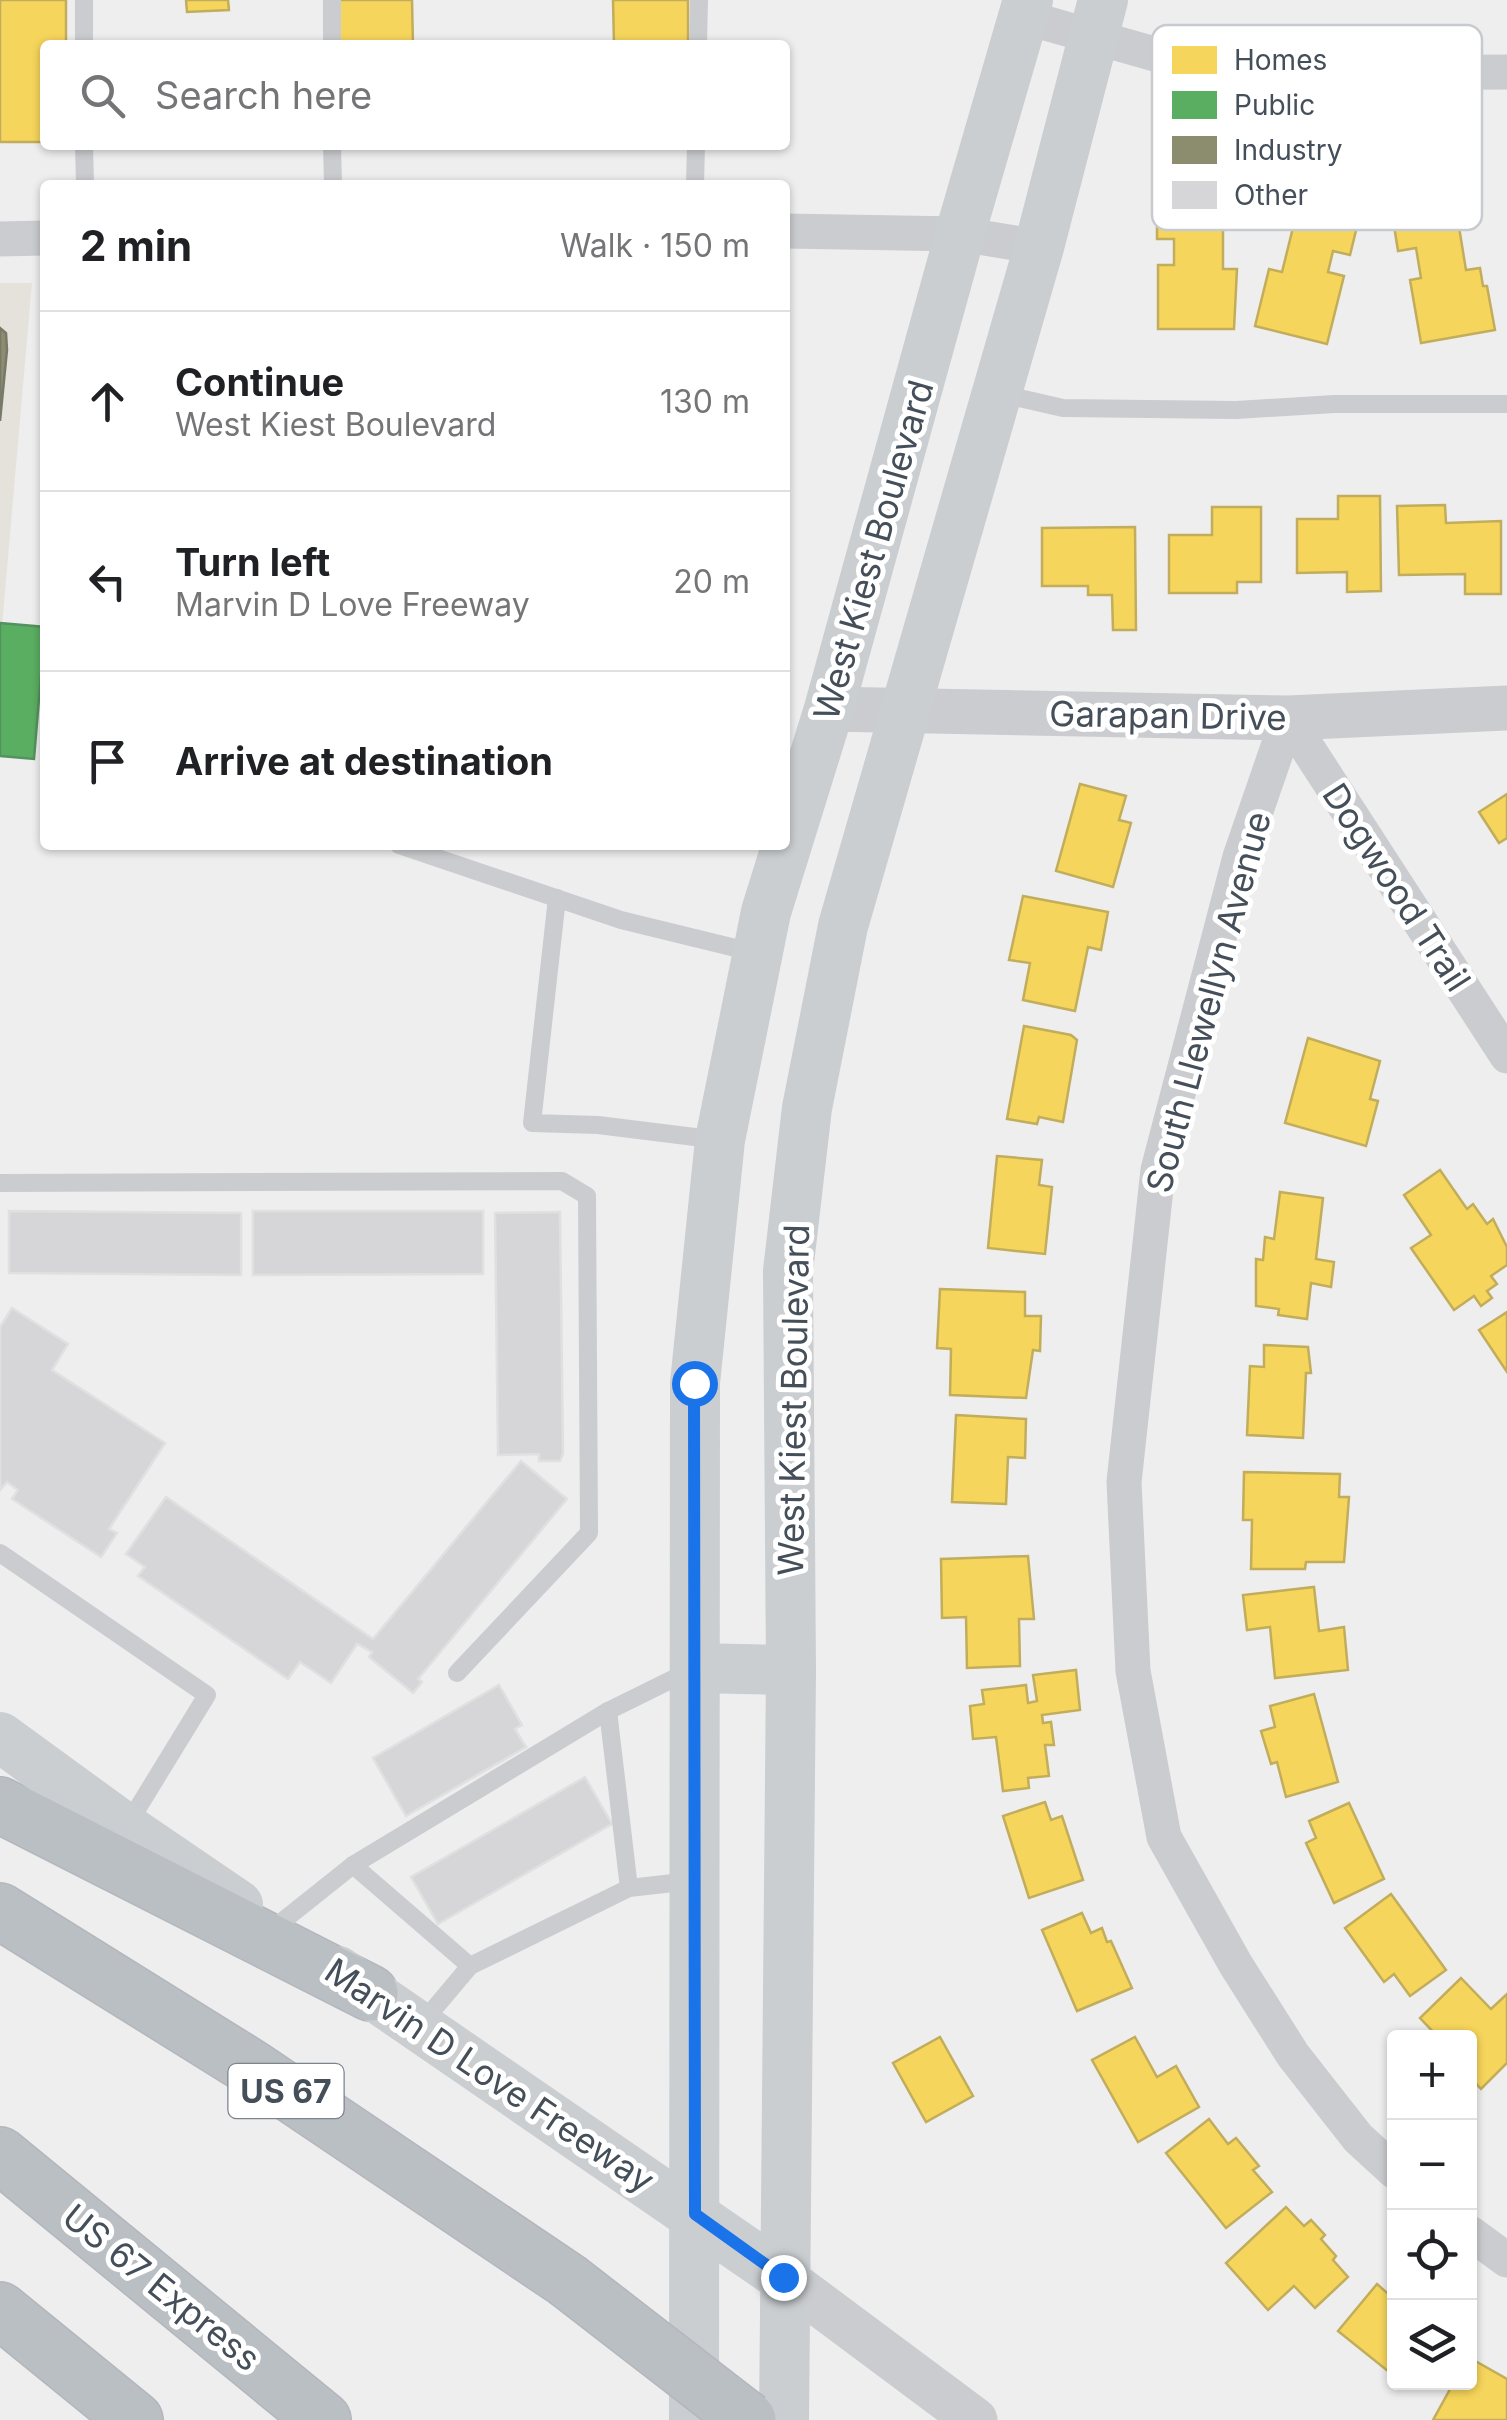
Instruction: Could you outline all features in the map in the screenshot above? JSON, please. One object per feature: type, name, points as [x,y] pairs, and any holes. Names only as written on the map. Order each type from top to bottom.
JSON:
[{"type":"highway","points":[[0,1805],[370,1993]]},
{"type":"highway","name":"US 67","points":[[0,1911],[252,2068],[567,2280],[748,2420]]},
{"type":"highway","name":"US 67 Express","points":[[0,2155],[323,2420]]},
{"type":"highway","points":[[0,2310],[135,2420]]},
{"type":"main road","name":"West Kiest Boulevard","points":[[790,839],[1026,8]]},
{"type":"main road","name":"West Kiest Boulevard","points":[[784,2420],[791,1670],[788,1271],[808,1108],[843,926],[997,392],[1098,18]]},
{"type":"main road","name":"West Kiest Boulevard","points":[[694,2420],[694,1383],[720,1140],[761,933],[787,850]]},
{"type":"main road","points":[[761,933],[843,926]]},
{"type":"main road","points":[[695,1668],[791,1670]]},
{"type":"main road","name":"Marvin D Love Freeway","points":[[0,1738],[125,1828],[783,2277]]},
{"type":"street","points":[[1026,8],[1098,18],[1152,48]]},
{"type":"street","points":[[1482,72],[1507,72]]},
{"type":"street","points":[[790,230],[960,234],[1038,246]]},
{"type":"street","points":[[0,239],[40,238]]},
{"type":"street","name":"Garapan Drive","points":[[830,709],[1288,718],[1507,708]]},
{"type":"street","name":"Dogwood Trail","points":[[1288,718],[1507,1056]]},
{"type":"street","name":"South Llewellyn Avenue","points":[[1288,718],[1240,857],[1158,1170],[1124,1482],[1133,1671],[1164,1837],[1236,1966],[1293,2055],[1358,2138],[1387,2165]]},
{"type":"street","points":[[1477,2238],[1507,2260]]},
{"type":"street","name":"Marvin D Love Freeway","points":[[783,2277],[975,2420]]},
{"type":"lane","points":[[84,0],[84,40]]},
{"type":"lane","points":[[332,0],[332,40]]},
{"type":"lane","points":[[698,40],[699,0]]},
{"type":"lane","points":[[84,150],[85,180]]},
{"type":"lane","points":[[332,150],[333,180]]},
{"type":"lane","points":[[696,150],[696,180]]},
{"type":"lane","points":[[997,392],[1064,408],[1236,410],[1334,404],[1507,404]]},
{"type":"lane","points":[[414,850],[621,920],[761,933]]},
{"type":"lane","points":[[557,898],[532,1123],[598,1124],[720,1140]]},
{"type":"lane","points":[[0,1183],[562,1181],[588,1196],[589,1532],[457,1673]]},
{"type":"lane","points":[[0,1554],[207,1695],[125,1828]]},
{"type":"lane","points":[[274,1928],[353,1865],[608,1711],[695,1668]]},
{"type":"lane","points":[[608,1711],[629,1888]]},
{"type":"lane","points":[[353,1865],[470,1966]]},
{"type":"lane","points":[[420,2026],[470,1966],[629,1888],[696,1880]]},
{"type":"shaded area","points":[[0,283],[32,283],[0,649]]},
{"type":"building: Homes","points":[[0,0],[66,0],[66,40],[40,40],[40,142],[0,142]]},
{"type":"building: Homes","points":[[186,0],[228,0],[229,10],[187,12]]},
{"type":"building: Homes","points":[[338,0],[412,0],[413,40],[338,40]]},
{"type":"building: Homes","points":[[613,0],[688,0],[688,40],[614,40]]},
{"type":"building: Homes","points":[[1157,230],[1223,230],[1223,269],[1237,269],[1234,329],[1158,329],[1158,265],[1174,265],[1174,239],[1157,239]]},
{"type":"building: Homes","points":[[1292,230],[1356,230],[1350,255],[1333,251],[1328,272],[1344,276],[1327,344],[1255,326],[1269,269],[1282,272]]},
{"type":"building: Homes","points":[[1395,230],[1460,230],[1466,270],[1480,268],[1495,330],[1421,343],[1410,280],[1421,278],[1416,248],[1398,251]]},
{"type":"building: Homes","points":[[1338,496],[1380,496],[1381,591],[1347,592],[1347,572],[1297,573],[1297,519],[1338,519]]},
{"type":"building: Homes","points":[[1445,505],[1446,523],[1501,521],[1501,594],[1465,594],[1465,574],[1399,575],[1397,506]]},
{"type":"building: Homes","points":[[1212,507],[1261,507],[1261,582],[1237,582],[1237,593],[1169,593],[1169,535],[1212,535]]},
{"type":"building: Homes","points":[[1135,527],[1136,630],[1113,630],[1112,595],[1088,595],[1088,586],[1042,586],[1042,528]]},
{"type":"building: Homes","points":[[1080,784],[1126,796],[1119,820],[1131,823],[1113,887],[1056,871]]},
{"type":"building: Homes","points":[[1507,794],[1507,838],[1499,843],[1479,812]]},
{"type":"building: Homes","points":[[1023,896],[1108,912],[1101,950],[1088,947],[1075,1011],[1023,1000],[1030,963],[1009,960]]},
{"type":"building: Homes","points":[[1024,1026],[1071,1035],[1077,1040],[1063,1122],[1039,1117],[1037,1124],[1007,1119]]},
{"type":"building: Homes","points":[[1308,1038],[1380,1061],[1370,1099],[1378,1101],[1366,1146],[1285,1123]]},
{"type":"building: Homes","points":[[997,1156],[1042,1160],[1039,1185],[1052,1187],[1045,1254],[988,1248]]},
{"type":"building: Homes","points":[[1440,1170],[1467,1209],[1473,1204],[1487,1224],[1493,1219],[1507,1247],[1507,1265],[1491,1276],[1497,1284],[1487,1291],[1492,1298],[1481,1306],[1474,1296],[1454,1310],[1411,1248],[1431,1235],[1404,1195]]},
{"type":"building: Homes","points":[[1280,1192],[1323,1198],[1316,1259],[1334,1262],[1331,1287],[1311,1283],[1307,1319],[1278,1315],[1279,1309],[1256,1306],[1256,1259],[1263,1260],[1265,1237],[1274,1239]]},
{"type":"building: Homes","points":[[940,1289],[1025,1292],[1025,1316],[1041,1316],[1040,1351],[1033,1350],[1026,1398],[950,1395],[951,1349],[937,1348]]},
{"type":"building: Homes","points":[[1507,1312],[1507,1372],[1479,1330]]},
{"type":"building: Homes","points":[[1264,1345],[1308,1347],[1311,1373],[1306,1373],[1303,1438],[1247,1435],[1250,1366],[1264,1367]]},
{"type":"building: Homes","points":[[956,1415],[1026,1419],[1025,1458],[1008,1457],[1006,1504],[952,1502]]},
{"type":"building: Homes","points":[[1244,1472],[1340,1474],[1339,1497],[1349,1497],[1344,1562],[1306,1562],[1305,1569],[1251,1569],[1252,1520],[1243,1520]]},
{"type":"building: Homes","points":[[1028,1556],[1034,1619],[1019,1619],[1020,1666],[967,1668],[966,1617],[942,1618],[941,1559]]},
{"type":"building: Homes","points":[[1314,1587],[1319,1631],[1344,1627],[1348,1670],[1275,1678],[1270,1627],[1247,1630],[1243,1595]]},
{"type":"building: Homes","points":[[1076,1670],[1080,1710],[1042,1715],[1043,1723],[1051,1722],[1054,1745],[1045,1745],[1049,1776],[1028,1778],[1029,1788],[1003,1791],[996,1737],[973,1739],[970,1706],[984,1704],[982,1690],[1026,1685],[1028,1703],[1037,1701],[1033,1675]]},
{"type":"building: Homes","points":[[1314,1694],[1338,1782],[1286,1797],[1277,1762],[1271,1764],[1261,1731],[1275,1727],[1270,1706]]},
{"type":"building: Homes","points":[[1045,1802],[1051,1820],[1062,1816],[1083,1880],[1029,1898],[1003,1816]]},
{"type":"building: Homes","points":[[1349,1803],[1384,1879],[1334,1903],[1306,1843],[1316,1838],[1309,1821]]},
{"type":"building: Homes","points":[[1391,1894],[1446,1970],[1410,1996],[1394,1974],[1384,1982],[1345,1928]]},
{"type":"building: Homes","points":[[1082,1913],[1091,1933],[1102,1928],[1107,1942],[1111,1941],[1132,1988],[1077,2011],[1042,1930]]},
{"type":"building: Homes","points":[[1461,1978],[1491,2009],[1507,1994],[1507,2063],[1481,2089],[1477,2085],[1477,2030],[1431,2030],[1420,2018]]},
{"type":"building: Homes","points":[[940,2037],[973,2096],[926,2122],[893,2063]]},
{"type":"building: Homes","points":[[1135,2037],[1157,2077],[1176,2066],[1199,2107],[1138,2142],[1092,2060]]},
{"type":"building: Homes","points":[[1209,2119],[1228,2144],[1236,2138],[1259,2166],[1253,2170],[1272,2192],[1226,2228],[1166,2153]]},
{"type":"building: Homes","points":[[1286,2207],[1304,2226],[1311,2220],[1325,2235],[1321,2239],[1348,2277],[1315,2308],[1294,2286],[1268,2310],[1226,2263]]},
{"type":"building: Homes","points":[[1377,2284],[1387,2293],[1387,2370],[1338,2331]]},
{"type":"building: Homes","points":[[1477,2362],[1507,2379],[1507,2420],[1433,2420],[1450,2390],[1477,2390]]},
{"type":"building: Public","points":[[0,623],[40,627],[34,759],[0,756]]},
{"type":"building: Industry","points":[[0,328],[6,333],[7,350],[0,421]]},
{"type":"building: Other","points":[[9,1211],[241,1213],[241,1275],[9,1273]]},
{"type":"building: Other","points":[[253,1211],[483,1211],[483,1274],[253,1275]]},
{"type":"building: Other","points":[[560,1212],[563,1454],[560,1461],[539,1461],[539,1454],[498,1455],[495,1213]]},
{"type":"building: Other","points":[[12,1308],[68,1344],[52,1370],[165,1443],[109,1529],[117,1533],[101,1557],[12,1499],[18,1490],[7,1482],[0,1490],[0,1327]]},
{"type":"building: Other","points":[[521,1461],[567,1499],[418,1679],[422,1682],[413,1693],[369,1657],[372,1652],[357,1644],[331,1683],[300,1662],[288,1679],[138,1576],[145,1567],[126,1554],[166,1497],[373,1639]]},
{"type":"building: Other","points":[[499,1685],[522,1725],[515,1729],[526,1747],[406,1816],[373,1758]]},
{"type":"building: Other","points":[[585,1777],[612,1824],[438,1924],[411,1877]]},
{"type":"route","points":[[694,1383],[695,2214],[783,2277]]}]
